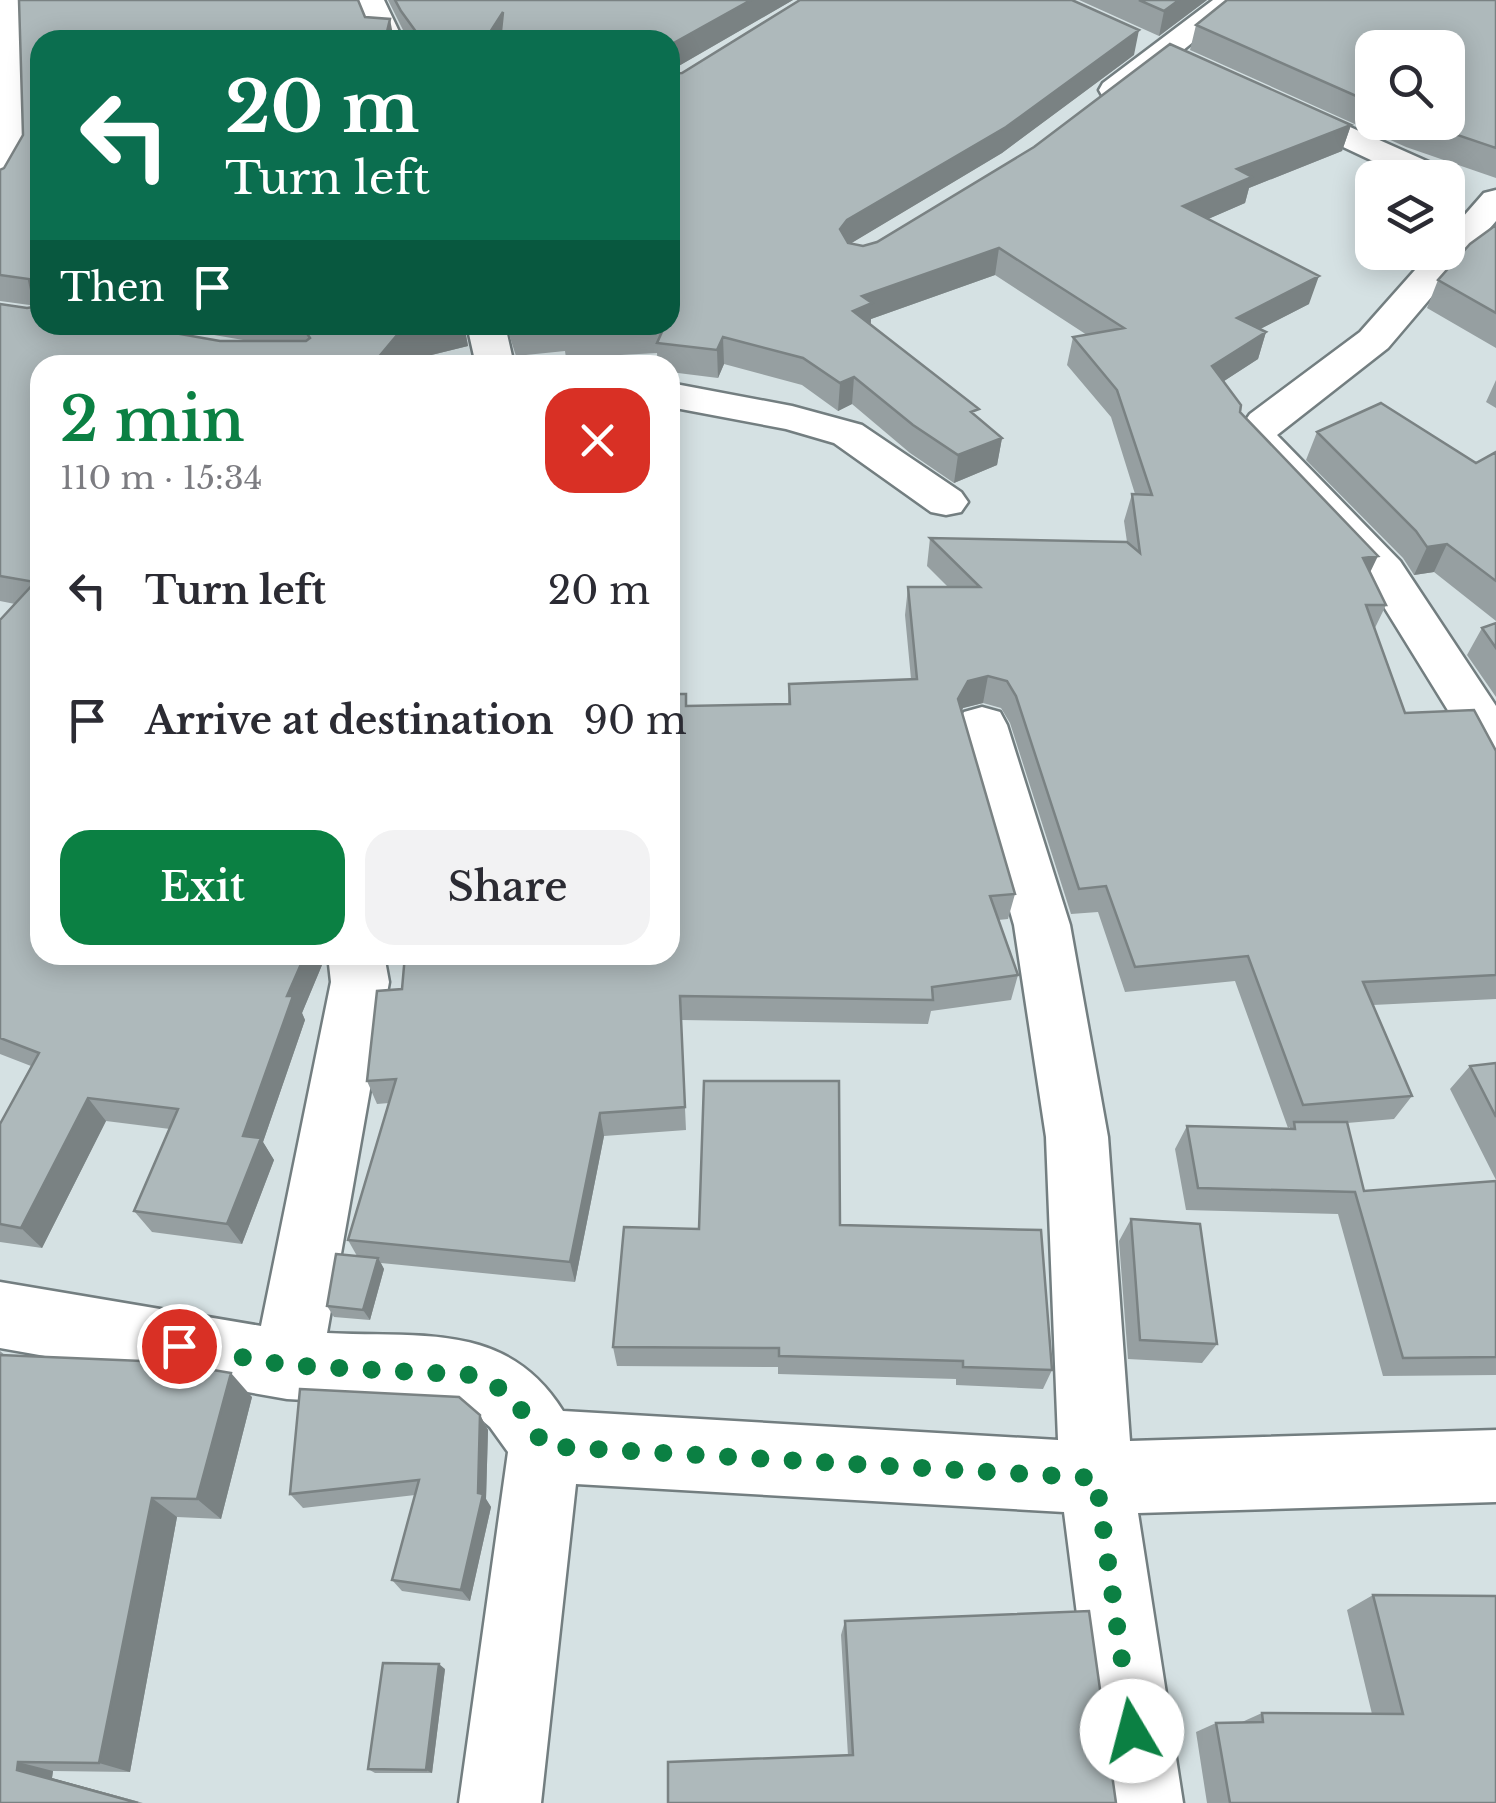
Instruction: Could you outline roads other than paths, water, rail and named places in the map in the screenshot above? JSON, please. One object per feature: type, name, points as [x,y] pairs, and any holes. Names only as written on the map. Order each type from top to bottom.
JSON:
[{"type":"street","points":[[0,186],[14,160],[7,108],[10,0]]},
{"type":"street","points":[[1090,107],[1231,0]]},
{"type":"street","points":[[373,1],[384,30]]},
{"type":"street","points":[[1131,37],[1198,68]]},
{"type":"street","points":[[1250,91],[1399,160]]},
{"type":"street","points":[[1465,190],[1495,203],[1374,340],[1311,392],[1264,423],[1255,437],[1384,571],[1496,746]]},
{"type":"street","points":[[680,397],[792,418],[848,434],[946,502]]},
{"type":"street","points":[[982,726],[1042,924],[1077,1138],[1096,1478],[1142,1803]]},
{"type":"street","points":[[286,1365],[360,982],[357,965]]},
{"type":"street","points":[[0,1315],[286,1365],[471,1375],[498,1383],[522,1410],[544,1446],[500,1803]]},
{"type":"street","points":[[544,1446],[1096,1478],[1496,1466]]}]
